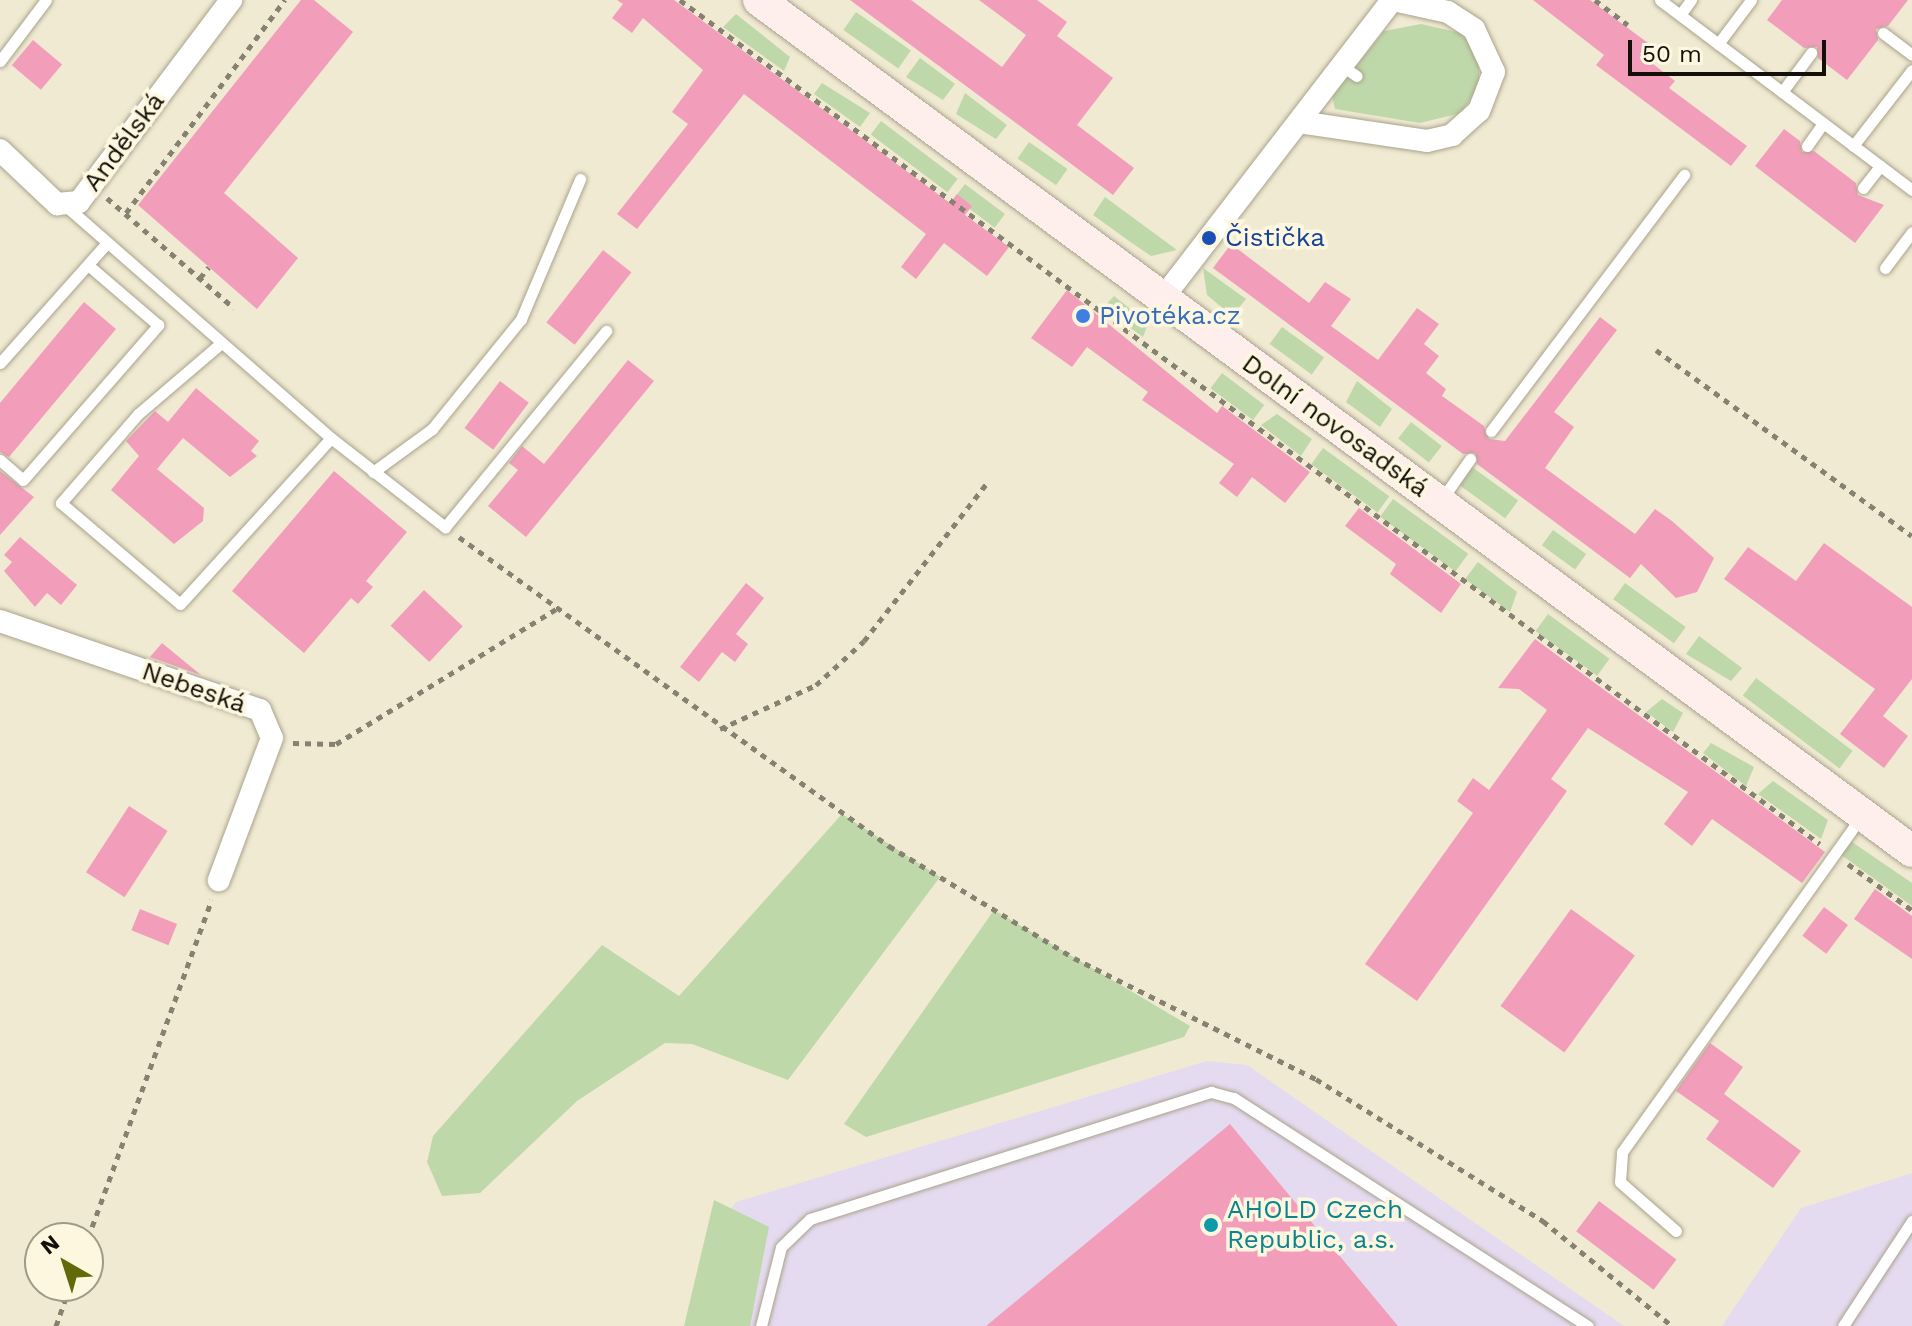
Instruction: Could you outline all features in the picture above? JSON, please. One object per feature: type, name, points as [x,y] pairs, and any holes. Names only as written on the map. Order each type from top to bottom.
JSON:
[{"type":"main road","name":"Dolní novosadská","points":[[759,0],[1912,851]]},
{"type":"street","name":"Andělská","points":[[0,150],[67,207],[85,196],[231,0]]},
{"type":"street","points":[[1162,299],[1299,122],[1349,70],[1393,0],[1448,12],[1474,29],[1494,72],[1479,111],[1452,135],[1427,141],[1299,122]]},
{"type":"street","name":"Nebeská","points":[[0,621],[260,710],[272,738],[219,880]]},
{"type":"lane","points":[[0,61],[46,0]]},
{"type":"lane","points":[[1660,0],[1912,190]]},
{"type":"lane","points":[[1680,15],[1691,0]]},
{"type":"lane","points":[[1718,44],[1751,0]]},
{"type":"lane","points":[[1883,33],[1912,55]]},
{"type":"lane","points":[[1782,92],[1811,53]]},
{"type":"lane","points":[[1853,146],[1912,70]]},
{"type":"lane","points":[[1807,146],[1823,123]]},
{"type":"lane","points":[[1863,188],[1880,166]]},
{"type":"lane","points":[[1491,431],[1684,175]]},
{"type":"lane","points":[[373,472],[432,429],[521,319],[580,179]]},
{"type":"lane","points":[[67,207],[105,245],[331,438],[445,527],[606,331]]},
{"type":"lane","points":[[1885,268],[1912,232]]},
{"type":"lane","points":[[0,363],[105,245]]},
{"type":"lane","points":[[0,460],[23,480],[158,325],[88,265]]},
{"type":"lane","points":[[220,344],[138,414],[61,503],[180,604],[331,438]]},
{"type":"lane","points":[[1439,503],[1470,459]]},
{"type":"lane","points":[[1676,1231],[1620,1182],[1622,1152],[1862,815]]},
{"type":"lane","points":[[761,1326],[781,1247],[810,1219],[1211,1092],[1234,1098],[1588,1326]]},
{"type":"lane","points":[[1843,1326],[1912,1221]]},
{"type":"path","points":[[126,213],[285,0]]},
{"type":"path","points":[[680,0],[1912,910]]},
{"type":"path","points":[[1595,0],[1628,25]]},
{"type":"path","points":[[265,27],[274,34]]},
{"type":"path","points":[[240,59],[249,66]]},
{"type":"path","points":[[207,104],[214,110]]},
{"type":"path","points":[[103,195],[234,308]]},
{"type":"path","points":[[200,278],[209,267]]},
{"type":"path","points":[[1656,350],[1912,536]]},
{"type":"path","points":[[720,729],[816,685],[864,641],[988,482]]},
{"type":"path","points":[[445,527],[720,729],[889,846],[1074,958],[1239,1036],[1470,1175],[1593,1256],[1672,1326]]},
{"type":"path","points":[[272,738],[312,748],[336,744],[556,609]]},
{"type":"path","points":[[94,1222],[219,880]]},
{"type":"path","points":[[56,1326],[64,1302]]},
{"type":"shaded area","points":[[1207,1061],[1247,1065],[1624,1326],[707,1326],[727,1213],[736,1202]]},
{"type":"shaded area","points":[[1912,1173],[1912,1326],[1722,1326],[1801,1208]]},
{"type":"green space","points":[[856,12],[911,50],[898,68],[843,30]]},
{"type":"green space","points":[[736,14],[790,57],[784,71],[723,27]]},
{"type":"green space","points":[[1421,24],[1461,33],[1479,57],[1479,86],[1461,113],[1420,123],[1335,109],[1332,96],[1384,31]]},
{"type":"green space","points":[[920,58],[955,84],[943,100],[906,77]]},
{"type":"green space","points":[[822,83],[870,113],[860,127],[814,94]]},
{"type":"green space","points":[[965,93],[1007,125],[996,139],[956,114]]},
{"type":"green space","points":[[881,121],[958,179],[947,192],[871,135]]},
{"type":"green space","points":[[1029,142],[1068,169],[1056,185],[1018,158]]},
{"type":"green space","points":[[965,184],[1005,214],[995,228],[955,198]]},
{"type":"green space","points":[[1105,197],[1177,250],[1151,256],[1093,215]]},
{"type":"green space","points":[[1203,268],[1246,299],[1232,316],[1207,295]]},
{"type":"green space","points":[[1114,296],[1148,323],[1143,337],[1103,308]]},
{"type":"green space","points":[[1282,327],[1324,358],[1312,375],[1270,344]]},
{"type":"green space","points":[[1222,373],[1264,405],[1253,420],[1211,388]]},
{"type":"green space","points":[[1357,381],[1392,409],[1380,427],[1346,402]]},
{"type":"green space","points":[[1277,414],[1312,439],[1301,456],[1261,425]]},
{"type":"green space","points":[[1411,422],[1442,446],[1429,463],[1398,439]]},
{"type":"green space","points":[[1323,448],[1389,496],[1378,512],[1311,464]]},
{"type":"green space","points":[[1472,467],[1518,501],[1505,518],[1459,485]]},
{"type":"green space","points":[[1393,499],[1468,554],[1455,571],[1380,517]]},
{"type":"green space","points":[[1553,530],[1586,554],[1575,569],[1542,545]]},
{"type":"green space","points":[[1478,562],[1517,592],[1510,612],[1465,579]]},
{"type":"green space","points":[[1625,583],[1686,627],[1674,643],[1613,599]]},
{"type":"green space","points":[[1548,614],[1609,659],[1597,676],[1536,631]]},
{"type":"green space","points":[[1699,636],[1742,668],[1731,681],[1686,654]]},
{"type":"green space","points":[[1756,678],[1853,751],[1839,768],[1743,696]]},
{"type":"green space","points":[[1662,699],[1683,713],[1673,732],[1646,712]]},
{"type":"green space","points":[[1711,743],[1754,767],[1746,786],[1703,753]]},
{"type":"green space","points":[[1773,781],[1828,820],[1821,839],[1758,794]]},
{"type":"green space","points":[[842,814],[940,877],[788,1080],[692,1044],[665,1043],[577,1101],[480,1193],[442,1196],[427,1162],[433,1136],[602,945],[679,996]]},
{"type":"green space","points":[[1852,842],[1912,883],[1912,906],[1840,854]]},
{"type":"green space","points":[[994,910],[1190,1026],[1184,1037],[866,1137],[844,1124]]},
{"type":"green space","points":[[714,1200],[769,1227],[750,1326],[684,1326]]},
{"type":"building","points":[[301,0],[314,0],[353,32],[224,193],[298,258],[257,309],[138,205]]},
{"type":"building","points":[[617,0],[674,0],[950,203],[957,194],[972,206],[965,215],[1009,247],[987,276],[944,243],[916,279],[901,267],[926,234],[744,94],[637,229],[617,214],[688,124],[672,112],[703,70],[643,18],[632,33],[612,18],[623,4]]},
{"type":"building","points":[[850,0],[911,0],[1002,67],[1026,35],[979,0],[1037,0],[1067,22],[1057,36],[1113,78],[1077,125],[1134,168],[1113,195]]},
{"type":"building","points":[[1533,0],[1590,0],[1648,43],[1640,54],[1675,81],[1669,88],[1747,146],[1731,166],[1596,65],[1604,55]]},
{"type":"building","points":[[1782,0],[1908,0],[1888,26],[1876,29],[1878,40],[1847,80],[1818,58],[1817,47],[1804,48],[1767,20]]},
{"type":"building","points":[[33,40],[62,64],[41,90],[12,65]]},
{"type":"building","points":[[1784,129],[1800,141],[1802,152],[1814,151],[1856,183],[1858,195],[1884,205],[1855,243],[1755,166]]},
{"type":"building","points":[[1231,244],[1309,303],[1325,282],[1351,299],[1331,326],[1378,360],[1417,308],[1439,324],[1424,344],[1439,356],[1426,373],[1446,389],[1442,396],[1484,426],[1489,439],[1505,441],[1600,317],[1617,330],[1554,412],[1574,427],[1545,468],[1635,534],[1655,509],[1672,521],[1714,558],[1697,592],[1676,598],[1641,564],[1630,578],[1477,464],[1475,453],[1463,454],[1213,268]]},
{"type":"building","points":[[603,250],[631,272],[575,345],[546,322]]},
{"type":"building","points":[[1067,290],[1217,413],[1222,406],[1310,472],[1285,503],[1252,477],[1237,497],[1219,483],[1234,464],[1142,400],[1148,392],[1087,347],[1072,367],[1031,338]]},
{"type":"building","points":[[84,302],[116,329],[9,457],[0,452],[0,403]]},
{"type":"building","points":[[628,360],[654,381],[526,537],[488,506],[518,470],[509,463],[522,446],[544,464]]},
{"type":"building","points":[[500,381],[529,403],[493,450],[464,428]]},
{"type":"building","points":[[196,388],[259,441],[251,451],[257,456],[230,477],[183,438],[157,469],[204,508],[203,521],[174,544],[111,490],[139,456],[126,441],[155,411],[168,422]]},
{"type":"building","points":[[0,471],[34,497],[0,535]]},
{"type":"building","points":[[334,471],[407,532],[366,581],[373,587],[358,604],[351,598],[304,653],[232,591]]},
{"type":"building","points":[[1359,508],[1461,584],[1441,613],[1390,574],[1396,564],[1345,526]]},
{"type":"building","points":[[20,537],[77,585],[61,605],[47,593],[35,607],[4,571],[12,562],[4,555]]},
{"type":"building","points":[[1824,543],[1912,607],[1912,679],[1883,716],[1908,736],[1884,768],[1840,734],[1875,689],[1724,579],[1748,547],[1796,581]]},
{"type":"building","points":[[746,583],[764,598],[736,634],[748,644],[735,662],[722,652],[699,682],[680,667]]},
{"type":"building","points":[[424,590],[463,626],[429,662],[391,626]]},
{"type":"building","points":[[1535,639],[1825,852],[1802,883],[1712,819],[1692,846],[1664,824],[1688,792],[1588,728],[1551,779],[1567,791],[1417,1001],[1365,964],[1473,813],[1457,801],[1473,778],[1489,790],[1547,710],[1519,689],[1498,688]]},
{"type":"building","points":[[162,643],[201,675],[150,657]]},
{"type":"building","points":[[129,806],[168,831],[125,897],[86,872]]},
{"type":"building","points":[[1875,889],[1912,916],[1912,959],[1854,919]]},
{"type":"building","points":[[1824,907],[1848,925],[1826,954],[1802,936]]},
{"type":"building","points":[[140,909],[177,924],[168,945],[131,930]]},
{"type":"building","points":[[1571,909],[1635,955],[1564,1053],[1500,1006]]},
{"type":"building","points":[[1710,1043],[1743,1067],[1724,1094],[1801,1151],[1773,1188],[1706,1139],[1719,1121],[1676,1091]]},
{"type":"building","name":"AHOLD Czech Republic, a.s.","points":[[1230,1124],[1398,1326],[986,1326]]},
{"type":"building","points":[[1599,1201],[1676,1259],[1654,1290],[1576,1231]]},
{"type":"place","name":"Čistička","points":[[1209,238]]},
{"type":"place","name":"Pivotéka.cz","points":[[1083,316]]},
{"type":"place","name":"AHOLD Czech Republic, a.s.","points":[[1211,1225]]}]
